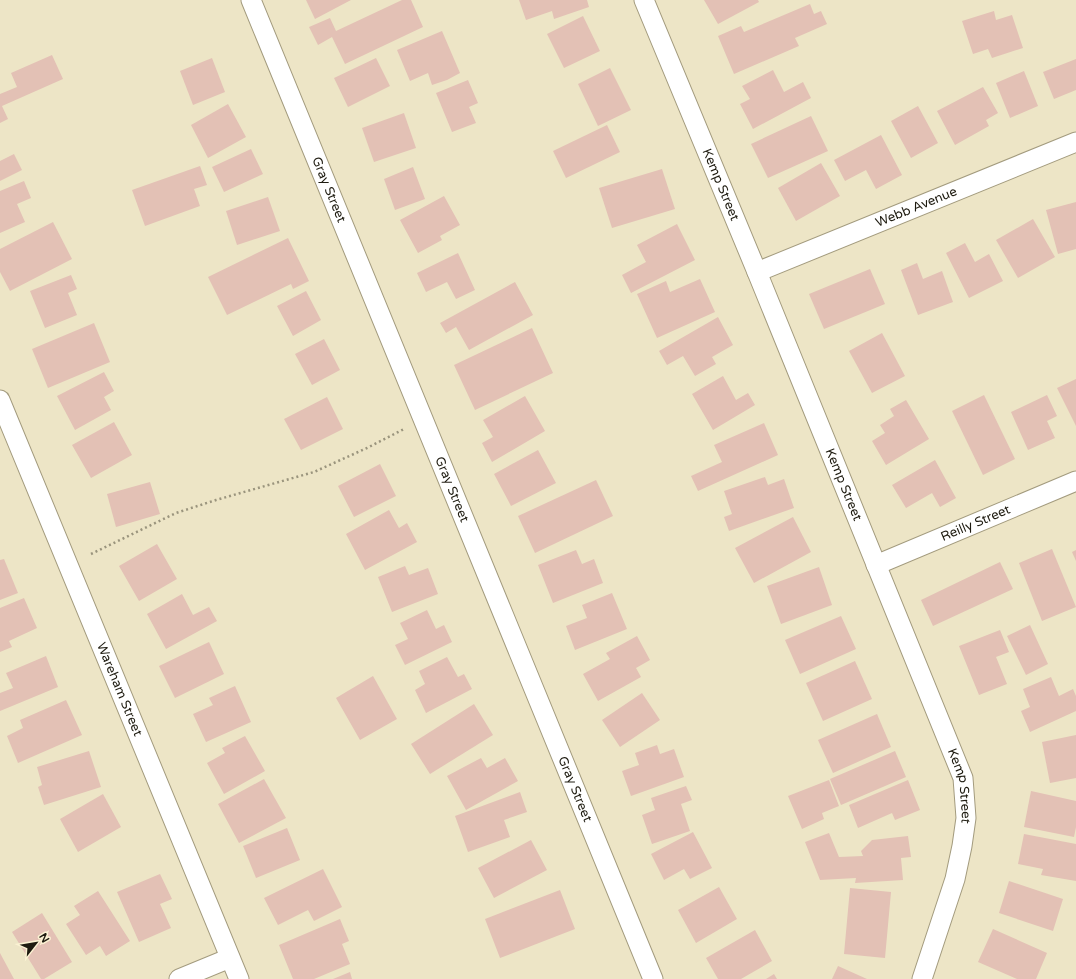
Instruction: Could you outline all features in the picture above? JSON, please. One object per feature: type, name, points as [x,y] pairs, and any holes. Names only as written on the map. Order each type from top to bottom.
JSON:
[{"type":"street","name":"Gray Street","points":[[251,0],[653,979]]},
{"type":"street","name":"Kemp Street","points":[[644,0],[757,272],[963,778],[966,818],[962,846],[955,879],[922,979]]},
{"type":"street","name":"Webb Avenue","points":[[757,272],[1076,142]]},
{"type":"street","name":"Wareham Street","points":[[0,400],[239,979]]},
{"type":"street","name":"Reilly Street","points":[[876,565],[1076,481]]},
{"type":"street","points":[[179,979],[230,958]]},
{"type":"path","points":[[91,554],[176,513],[314,472],[404,429]]},
{"type":"building","points":[[306,0],[351,0],[315,19]]},
{"type":"building","points":[[402,0],[411,0],[423,27],[345,64],[332,37],[318,45],[309,27],[330,18],[336,31]]},
{"type":"building","points":[[519,0],[587,0],[589,7],[554,19],[552,11],[526,20]]},
{"type":"building","points":[[704,0],[758,0],[759,2],[718,24]]},
{"type":"building","points":[[810,4],[814,14],[821,11],[827,24],[795,38],[799,46],[734,74],[718,36],[741,26],[744,32]]},
{"type":"building","points":[[994,11],[996,20],[1012,15],[1023,48],[992,58],[988,49],[973,54],[962,21]]},
{"type":"building","points":[[583,16],[600,51],[564,68],[547,34]]},
{"type":"building","points":[[442,31],[460,73],[447,80],[432,85],[428,73],[410,81],[397,50]]},
{"type":"building","points":[[52,55],[63,79],[2,106],[8,119],[0,123],[0,94],[17,87],[11,73]]},
{"type":"building","points":[[212,58],[225,92],[193,105],[180,71]]},
{"type":"building","points":[[376,58],[390,86],[348,107],[334,78]]},
{"type":"building","points":[[1076,59],[1076,90],[1054,99],[1043,72]]},
{"type":"building","points":[[610,68],[631,110],[598,126],[578,84]]},
{"type":"building","points":[[773,70],[784,92],[803,82],[811,98],[753,129],[740,104],[750,99],[742,86]]},
{"type":"building","points":[[1024,71],[1038,106],[1010,118],[996,83]]},
{"type":"building","points":[[468,80],[478,103],[469,107],[476,123],[452,132],[436,93]]},
{"type":"building","points":[[983,87],[998,113],[986,120],[989,126],[955,145],[937,111]]},
{"type":"building","points":[[228,104],[246,137],[208,158],[191,125]]},
{"type":"building","points":[[918,106],[938,143],[911,158],[891,121]]},
{"type":"building","points":[[404,113],[416,148],[374,162],[362,128]]},
{"type":"building","points":[[811,116],[828,151],[768,178],[751,144]]},
{"type":"building","points":[[607,125],[620,152],[566,178],[553,151]]},
{"type":"building","points":[[881,135],[902,175],[876,189],[866,170],[845,181],[834,160]]},
{"type":"building","points":[[251,149],[263,174],[224,192],[212,167]]},
{"type":"building","points":[[14,154],[22,170],[0,181],[0,161]]},
{"type":"building","points":[[821,163],[840,196],[796,221],[778,188]]},
{"type":"building","points":[[200,166],[207,185],[194,189],[200,206],[145,226],[132,190]]},
{"type":"building","points":[[413,167],[425,199],[395,210],[384,179]]},
{"type":"building","points":[[662,169],[675,209],[612,228],[599,188]]},
{"type":"building","points":[[24,181],[31,198],[17,204],[25,222],[0,233],[0,191]]},
{"type":"building","points":[[444,196],[460,225],[440,236],[442,240],[418,253],[400,220]]},
{"type":"building","points":[[268,197],[280,231],[237,245],[226,211]]},
{"type":"building","points":[[1076,202],[1076,249],[1058,254],[1046,210]]},
{"type":"building","points":[[1033,219],[1055,257],[1018,278],[996,240]]},
{"type":"building","points":[[53,222],[72,259],[10,291],[0,272],[0,249]]},
{"type":"building","points":[[677,224],[695,260],[631,293],[622,275],[646,262],[637,245]]},
{"type":"building","points":[[288,238],[309,281],[293,289],[291,284],[227,315],[208,277]]},
{"type":"building","points":[[965,243],[975,262],[989,254],[1003,281],[969,298],[946,253]]},
{"type":"building","points":[[458,253],[475,290],[456,299],[447,282],[426,292],[417,273]]},
{"type":"building","points":[[917,263],[923,279],[942,271],[953,302],[918,315],[901,270]]},
{"type":"building","points":[[870,269],[885,304],[824,329],[809,294]]},
{"type":"building","points":[[71,275],[77,289],[68,293],[77,315],[45,328],[30,291]]},
{"type":"building","points":[[700,279],[715,312],[657,338],[637,294],[666,281],[670,292]]},
{"type":"building","points":[[515,282],[533,315],[469,350],[456,327],[446,333],[440,323]]},
{"type":"building","points":[[306,291],[321,320],[293,336],[277,306]]},
{"type":"building","points":[[718,317],[733,345],[712,357],[716,364],[695,376],[683,356],[667,365],[659,351]]},
{"type":"building","points":[[94,323],[110,362],[48,388],[32,349]]},
{"type":"building","points":[[532,328],[553,373],[475,410],[454,365]]},
{"type":"building","points":[[882,333],[905,376],[872,393],[849,351]]},
{"type":"building","points":[[324,339],[340,370],[312,385],[295,354]]},
{"type":"building","points":[[104,372],[114,391],[104,397],[111,410],[75,430],[57,396]]},
{"type":"building","points":[[723,376],[736,400],[748,393],[755,405],[713,430],[692,394]]},
{"type":"building","points":[[1076,379],[1076,426],[1057,388]]},
{"type":"building","points":[[984,395],[1015,459],[983,475],[952,411]]},
{"type":"building","points":[[1047,395],[1057,416],[1047,421],[1055,438],[1028,450],[1011,412]]},
{"type":"building","points":[[525,396],[545,431],[492,462],[482,443],[493,437],[483,420]]},
{"type":"building","points":[[327,397],[343,429],[301,450],[284,419]]},
{"type":"building","points":[[906,400],[929,439],[886,465],[872,441],[885,433],[880,425],[894,416],[890,409]]},
{"type":"building","points":[[114,422],[132,455],[91,478],[72,445]]},
{"type":"building","points":[[764,423],[778,455],[698,491],[691,476],[722,462],[714,445]]},
{"type":"building","points":[[538,450],[556,483],[511,506],[494,474]]},
{"type":"building","points":[[935,460],[956,498],[940,507],[932,493],[906,508],[892,485]]},
{"type":"building","points":[[380,464],[396,496],[354,517],[338,486]]},
{"type":"building","points":[[765,477],[768,485],[784,479],[794,508],[729,531],[724,517],[732,514],[724,491]]},
{"type":"building","points":[[596,480],[613,516],[535,553],[518,516]]},
{"type":"building","points":[[150,482],[160,514],[116,527],[107,494]]},
{"type":"building","points":[[389,510],[399,528],[407,523],[417,542],[365,570],[346,534]]},
{"type":"building","points":[[793,517],[811,552],[754,583],[735,548]]},
{"type":"building","points":[[157,544],[177,579],[139,601],[119,566]]},
{"type":"building","points":[[1052,549],[1076,607],[1042,621],[1019,563]]},
{"type":"building","points":[[576,550],[582,564],[594,559],[603,583],[553,603],[538,565]]},
{"type":"building","points":[[1076,550],[1076,561],[1072,552]]},
{"type":"building","points":[[4,559],[18,593],[0,600],[0,560]]},
{"type":"building","points":[[1000,562],[1013,589],[933,626],[921,600]]},
{"type":"building","points":[[405,566],[409,575],[428,568],[438,594],[392,612],[378,577]]},
{"type":"building","points":[[819,567],[832,605],[781,624],[767,586]]},
{"type":"building","points":[[612,593],[627,629],[575,650],[566,626],[587,618],[582,605]]},
{"type":"building","points":[[182,594],[193,615],[209,607],[217,621],[166,649],[147,614]]},
{"type":"building","points":[[24,598],[37,628],[9,641],[12,647],[0,652],[0,608]]},
{"type":"building","points":[[427,610],[436,629],[444,625],[452,642],[405,665],[395,645],[408,639],[400,623]]},
{"type":"building","points":[[841,616],[856,649],[800,674],[785,640]]},
{"type":"building","points":[[1030,625],[1048,664],[1026,675],[1007,636]]},
{"type":"building","points":[[1000,630],[1009,652],[996,657],[1007,684],[979,695],[959,646]]},
{"type":"building","points":[[637,636],[650,660],[636,668],[641,677],[598,701],[583,674],[610,659],[606,653]]},
{"type":"building","points":[[209,642],[224,674],[175,698],[159,666]]},
{"type":"building","points":[[46,656],[58,687],[0,711],[0,693],[13,688],[6,673]]},
{"type":"building","points":[[447,657],[458,677],[464,674],[472,689],[426,713],[415,690],[425,684],[419,671]]},
{"type":"building","points":[[855,661],[872,699],[823,721],[806,683]]},
{"type":"building","points":[[373,676],[397,719],[360,740],[336,698]]},
{"type":"building","points":[[1051,677],[1059,696],[1073,689],[1076,696],[1076,711],[1030,732],[1021,711],[1030,707],[1023,689]]},
{"type":"building","points":[[235,686],[251,722],[206,742],[193,714],[213,705],[209,698]]},
{"type":"building","points":[[642,693],[660,720],[620,747],[602,720]]},
{"type":"building","points":[[66,700],[82,735],[18,763],[7,736],[23,728],[20,720]]},
{"type":"building","points":[[474,704],[493,735],[430,774],[411,744]]},
{"type":"building","points":[[877,714],[891,747],[833,773],[818,740]]},
{"type":"building","points":[[1076,735],[1076,778],[1050,783],[1042,742]]},
{"type":"building","points":[[245,736],[265,771],[224,794],[207,763],[225,753],[222,748]]},
{"type":"building","points":[[657,745],[660,754],[674,749],[684,777],[631,796],[622,771],[639,765],[635,753]]},
{"type":"building","points":[[89,751],[101,787],[44,805],[38,787],[42,785],[37,767]]},
{"type":"building","points":[[895,751],[906,777],[841,805],[830,779]]},
{"type":"building","points":[[481,758],[487,768],[505,758],[518,781],[466,810],[447,776]]},
{"type":"building","points":[[264,779],[286,818],[239,843],[218,804]]},
{"type":"building","points":[[829,780],[839,806],[822,813],[824,819],[802,829],[788,796]]},
{"type":"building","points":[[908,780],[920,810],[895,820],[892,813],[858,828],[849,805]]},
{"type":"building","points":[[686,786],[692,800],[681,804],[690,831],[652,844],[642,815],[655,810],[651,798]]},
{"type":"building","points":[[1031,791],[1076,801],[1076,827],[1074,837],[1024,827]]},
{"type":"building","points":[[520,792],[527,812],[504,820],[510,837],[468,852],[455,816]]},
{"type":"building","points":[[103,794],[121,827],[78,852],[60,819]]},
{"type":"building","points":[[287,828],[300,860],[256,878],[243,846]]},
{"type":"building","points":[[693,832],[712,868],[690,879],[684,869],[664,880],[651,854]]},
{"type":"building","points":[[829,833],[839,857],[863,856],[861,851],[872,840],[908,836],[911,857],[901,858],[903,880],[855,883],[856,878],[820,880],[805,842]]},
{"type":"building","points":[[1024,834],[1076,844],[1076,881],[1041,875],[1043,869],[1018,864]]},
{"type":"building","points":[[531,840],[547,870],[494,898],[478,868]]},
{"type":"building","points":[[323,869],[342,907],[314,921],[308,910],[278,925],[264,898]]},
{"type":"building","points":[[160,874],[172,899],[160,904],[171,928],[139,942],[117,892]]},
{"type":"building","points":[[1009,881],[1063,899],[1053,931],[999,913]]},
{"type":"building","points":[[719,887],[737,919],[696,943],[678,910]]},
{"type":"building","points":[[850,888],[891,892],[885,958],[844,954]]},
{"type":"building","points":[[560,890],[575,929],[500,958],[485,919]]},
{"type":"building","points":[[98,891],[130,941],[106,956],[100,946],[86,955],[66,924],[80,915],[74,906]]},
{"type":"building","points":[[42,913],[72,962],[44,979],[41,979],[12,932]]},
{"type":"building","points":[[340,919],[349,941],[342,944],[350,964],[314,979],[293,979],[279,945]]},
{"type":"building","points":[[993,929],[1047,953],[1036,979],[1017,979],[978,962]]},
{"type":"building","points":[[755,930],[772,961],[741,979],[718,979],[706,958]]},
{"type":"building","points":[[0,953],[14,979],[0,979]]},
{"type":"building","points":[[838,966],[867,979],[832,979]]},
{"type":"building","points":[[350,972],[352,979],[333,979]]},
{"type":"building","points":[[774,974],[777,979],[766,979]]}]
